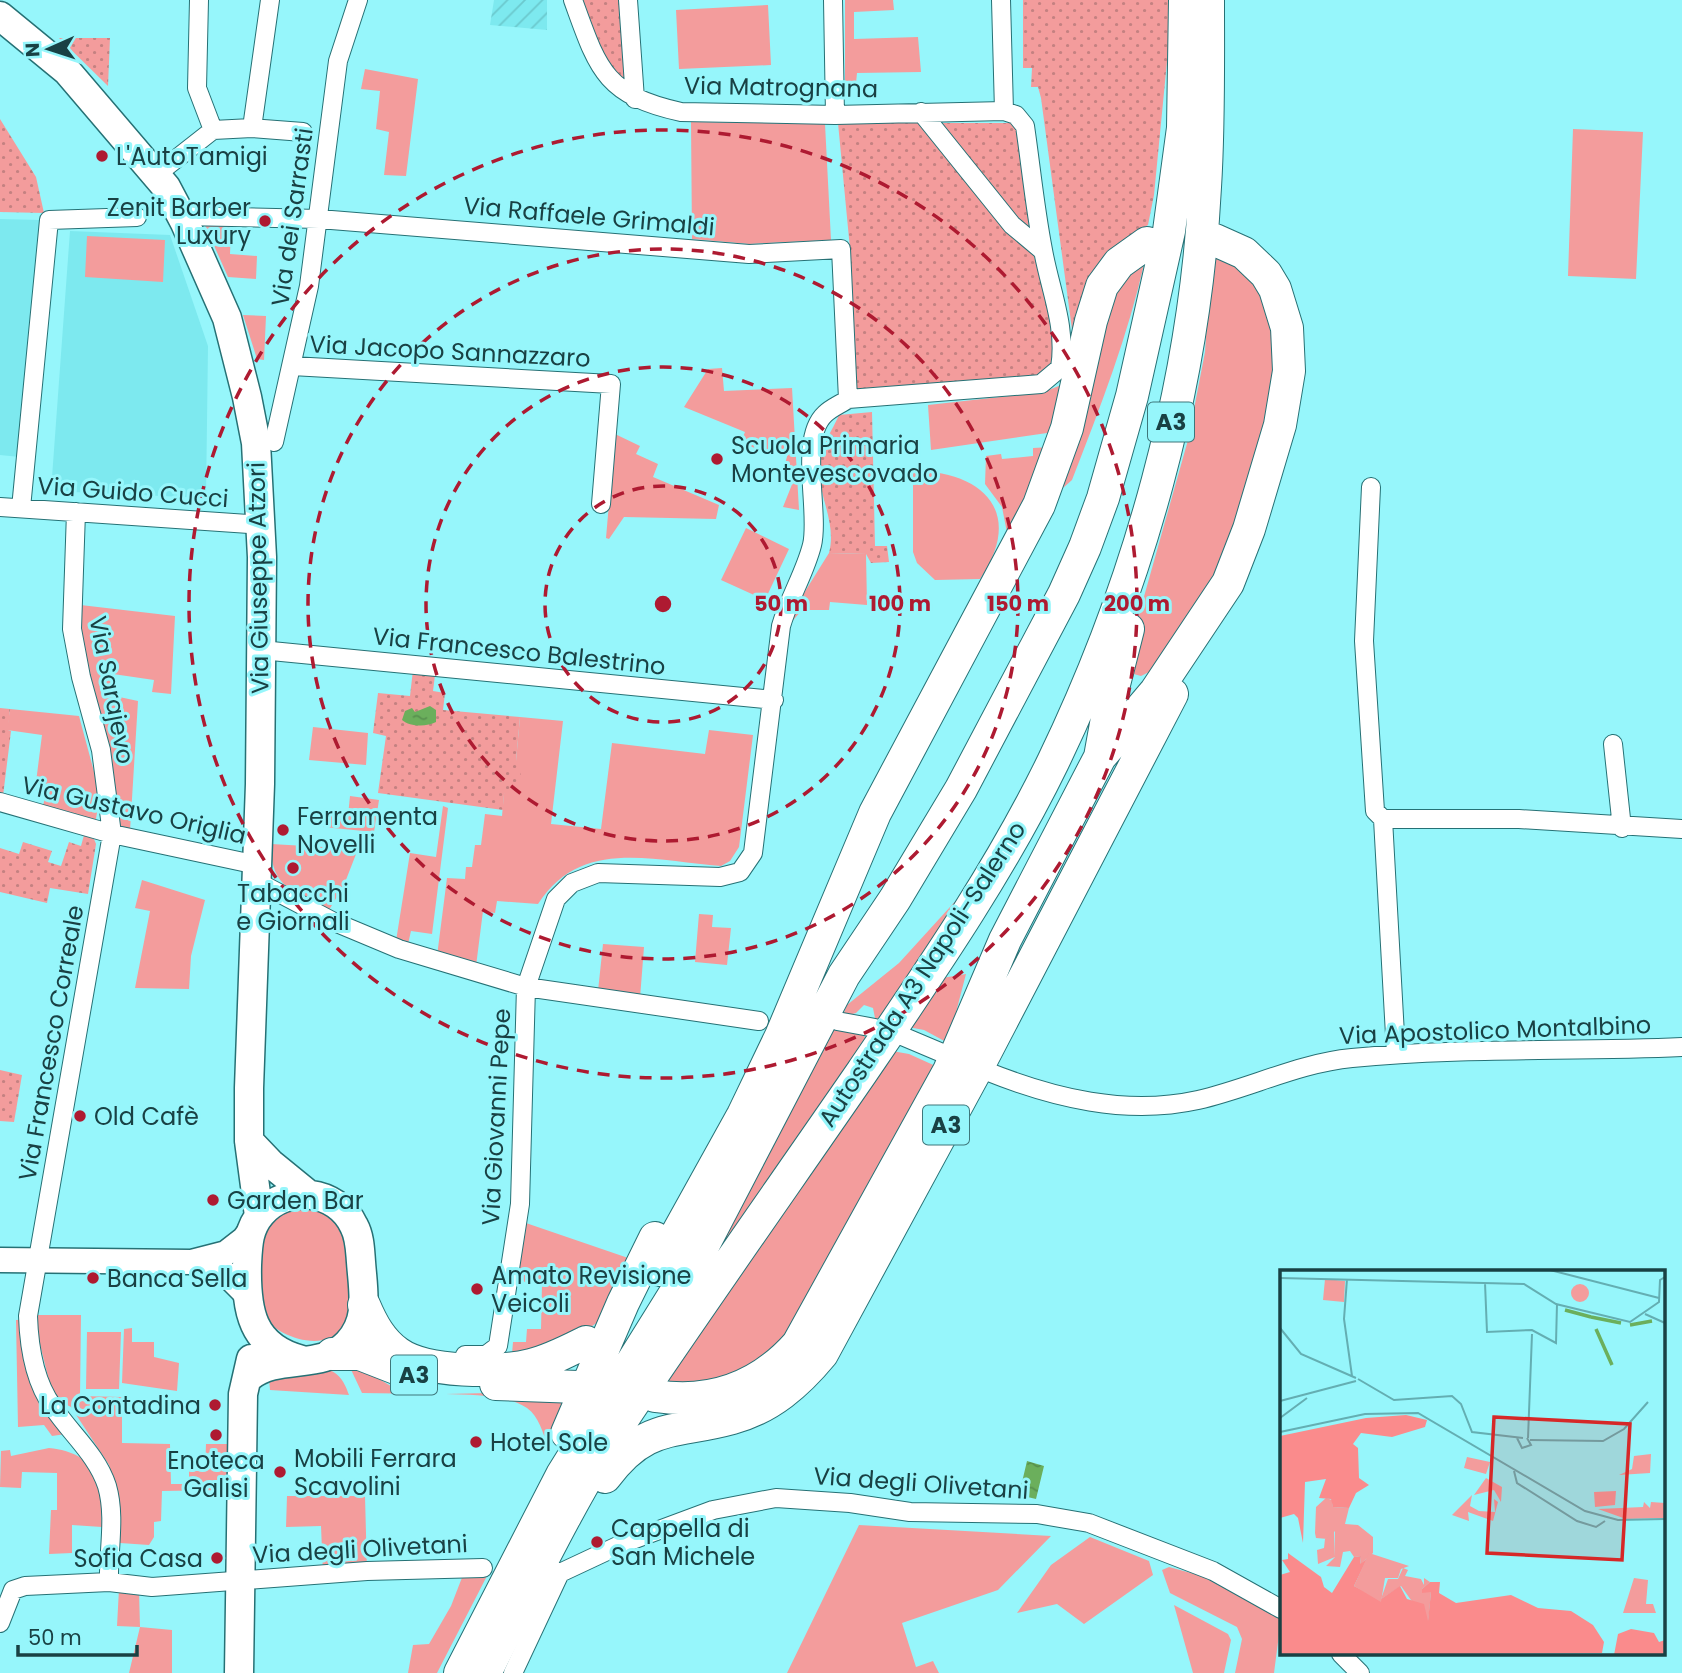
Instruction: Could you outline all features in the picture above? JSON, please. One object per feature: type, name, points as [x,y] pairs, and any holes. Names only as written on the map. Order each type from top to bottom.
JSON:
[{"type":"highway","name":"Autostrada A3 Napoli-Salerno","points":[[460,1673],[562,1475],[694,1263],[961,789],[1064,594],[1103,498],[1132,396],[1169,230],[1183,128],[1185,0]]},
{"type":"highway","name":"Autostrada A3 Napoli-Salerno","points":[[509,1672],[553,1564],[625,1416],[967,914],[1053,762],[1113,622],[1141,538],[1172,419],[1191,322],[1205,190],[1208,0]]},
{"type":"highway","name":"A3","points":[[553,1564],[615,1464],[642,1440],[678,1427],[733,1418],[770,1403],[804,1376],[822,1354],[1100,834],[1228,583],[1273,453],[1285,395],[1289,350],[1282,307],[1266,274],[1244,253],[1215,240]]},
{"type":"highway","points":[[657,1270],[743,1115],[797,1002],[875,813],[1039,505],[1067,428],[1091,321],[1102,286],[1119,263],[1147,243]]},
{"type":"highway","name":"A3","points":[[1100,757],[1121,654],[1179,447],[1188,382],[1191,322]]},
{"type":"highway","name":"A3","points":[[655,1396],[704,1399],[733,1391],[763,1377],[798,1344],[950,1071],[1005,940],[1100,757],[1156,691],[1228,583]]},
{"type":"highway","points":[[743,1115],[831,1016]]},
{"type":"highway","points":[[451,1673],[486,1594],[564,1440],[642,1261],[708,1141],[773,1051]]},
{"type":"highway","name":"A3","points":[[364,1305],[379,1334],[389,1345],[412,1361],[434,1366],[496,1369],[521,1367],[543,1361],[586,1342]]},
{"type":"highway","name":"A3","points":[[317,1357],[360,1354],[423,1378],[443,1381],[578,1387]]},
{"type":"main road","name":"Via Giuseppe Atzori","points":[[0,16],[67,71],[157,174],[182,216],[222,306],[237,353],[256,443],[262,525],[249,1141],[255,1222],[248,1242],[246,1300],[251,1359],[243,1394],[239,1673]]},
{"type":"main road","points":[[249,1141],[270,1163],[308,1194],[334,1203],[353,1223],[358,1236],[364,1305],[355,1334],[317,1357],[268,1365],[249,1377]]},
{"type":"main road","points":[[255,1222],[281,1199],[308,1194]]},
{"type":"main road","points":[[246,1300],[263,1337],[274,1348],[317,1357]]},
{"type":"street","points":[[200,0],[197,88],[213,130]]},
{"type":"street","points":[[252,128],[270,0]]},
{"type":"street","name":"Via dei Sarrasti","points":[[274,442],[292,366],[319,219],[338,61],[358,0]]},
{"type":"street","name":"Via Matrognana","points":[[573,0],[593,54],[607,77],[635,99],[681,112],[835,115],[1004,111]]},
{"type":"street","points":[[628,0],[635,99]]},
{"type":"street","points":[[833,0],[835,115]]},
{"type":"street","points":[[526,988],[552,907],[563,890],[579,879],[612,871],[720,877],[740,872],[753,853],[774,700],[781,625],[788,600],[812,545],[812,455],[816,428],[824,415],[848,400],[1027,387],[1041,384],[1060,368],[1061,324],[1043,251],[1024,126],[1016,115],[1004,111],[1001,0]]},
{"type":"street","points":[[921,112],[1012,225],[1043,251]]},
{"type":"street","points":[[157,174],[213,130],[252,128],[303,132]]},
{"type":"street","name":"Via Raffaele Grimaldi","points":[[182,216],[319,219],[749,254],[841,249],[848,400]]},
{"type":"street","points":[[21,508],[49,220],[137,217]]},
{"type":"street","name":"Via Jacopo Sannazzaro","points":[[292,366],[611,384],[601,504]]},
{"type":"street","points":[[1371,487],[1364,641],[1376,811],[1383,819],[1396,1054]]},
{"type":"street","name":"Via Guido Cucci","points":[[0,507],[262,525]]},
{"type":"street","name":"Via Sarajevo","points":[[76,512],[72,629],[80,677],[102,750],[112,834]]},
{"type":"street","name":"Via Francesco Balestrino","points":[[261,650],[774,700]]},
{"type":"street","points":[[1613,744],[1622,828]]},
{"type":"street","name":"Via Gustavo Origlia","points":[[0,802],[256,873]]},
{"type":"street","points":[[1383,819],[1519,819],[1622,828],[1682,829]]},
{"type":"street","name":"Via Francesco Correale","points":[[109,1583],[111,1525],[108,1488],[89,1451],[52,1407],[40,1384],[34,1362],[28,1311],[112,834]]},
{"type":"street","points":[[256,873],[332,921],[399,949],[526,988],[759,1021]]},
{"type":"street","name":"Via Giovanni Pepe","points":[[434,1366],[453,1356],[486,1355],[498,1346],[520,1203],[526,988]]},
{"type":"street","points":[[831,1016],[874,1028]]},
{"type":"street","points":[[902,1037],[947,1055]]},
{"type":"street","name":"Via Apostolico Montalbino","points":[[986,1071],[1047,1092],[1097,1104],[1147,1108],[1199,1100],[1328,1060],[1396,1054],[1682,1048]]},
{"type":"street","points":[[0,1260],[191,1262],[226,1253],[244,1239],[255,1222]]},
{"type":"street","points":[[191,1262],[225,1273],[246,1300]]},
{"type":"street","name":"Via degli Olivetani","points":[[553,1564],[713,1510],[776,1498],[850,1503],[910,1512],[1037,1514],[1089,1524],[1213,1571],[1280,1608]]},
{"type":"street","name":"Via degli Olivetani","points":[[0,1623],[13,1590],[25,1586],[109,1583],[152,1587],[240,1579],[482,1568]]},
{"type":"street","points":[[1343,1656],[1360,1673]]},
{"type":"shaded area","points":[[494,0],[547,0],[547,30],[490,25]]},
{"type":"shaded area","points":[[579,0],[625,0],[631,92],[609,75]]},
{"type":"shaded area","points":[[845,0],[893,0],[894,10],[854,12],[854,39],[918,37],[921,72],[857,73],[856,83],[845,84]]},
{"type":"shaded area","points":[[1023,0],[1173,0],[1154,195],[1148,225],[1119,243],[1073,337],[1041,98],[1038,87],[1031,87],[1032,68],[1023,68]]},
{"type":"shaded area","points":[[768,5],[771,65],[679,69],[676,10]]},
{"type":"shaded area","points":[[59,38],[110,38],[108,86]]},
{"type":"shaded area","points":[[365,69],[418,79],[406,176],[384,175],[389,132],[376,129],[380,91],[361,89]]},
{"type":"shaded area","points":[[0,119],[36,177],[44,213],[0,212]]},
{"type":"shaded area","points":[[691,122],[825,124],[831,240],[749,244],[692,239]]},
{"type":"shaded area","points":[[838,123],[1012,123],[1019,134],[1033,251],[1052,322],[1054,350],[1048,368],[1026,378],[857,390],[850,249]]},
{"type":"shaded area","points":[[1573,129],[1643,132],[1636,279],[1568,276]]},
{"type":"shaded area","points":[[0,219],[41,220],[20,457],[0,455]]},
{"type":"shaded area","points":[[204,223],[231,226],[230,254],[257,256],[256,279],[228,277]]},
{"type":"shaded area","points":[[70,231],[170,235],[208,346],[206,498],[51,491]]},
{"type":"shaded area","points":[[87,236],[165,240],[163,282],[85,277]]},
{"type":"shaded area","points":[[1215,251],[1250,273],[1275,324],[1275,371],[1267,420],[1248,491],[1220,568],[1151,671],[1141,676],[1130,673],[1129,650],[1188,440],[1205,352],[1211,258]]},
{"type":"shaded area","points":[[1145,260],[1122,344],[1103,399],[1072,480],[1063,488],[1101,325],[1121,280]]},
{"type":"shaded area","points":[[243,315],[266,316],[264,360],[257,359]]},
{"type":"shaded area","points":[[722,368],[724,391],[792,388],[799,510],[783,507],[793,482],[782,475],[788,453],[773,446],[768,454],[741,442],[745,432],[684,407],[708,369]]},
{"type":"shaded area","points":[[1066,383],[1054,432],[931,450],[928,405],[1044,392]]},
{"type":"shaded area","points":[[872,412],[875,546],[887,546],[889,562],[871,563],[866,554],[829,553],[831,531],[819,466],[824,447],[839,415]]},
{"type":"shaded area","points":[[615,434],[640,446],[636,454],[658,464],[653,477],[719,505],[716,519],[624,517],[609,539],[606,538]]},
{"type":"shaded area","points":[[1051,447],[1009,543],[1002,507],[985,484],[986,456],[1001,454],[1002,459],[1033,456],[1033,448]]},
{"type":"shaded area","points":[[913,471],[938,473],[960,479],[977,488],[990,500],[997,516],[998,534],[993,555],[980,579],[935,580],[917,563],[913,552]]},
{"type":"shaded area","points":[[746,528],[789,549],[765,600],[721,580]]},
{"type":"shaded area","points":[[829,553],[866,554],[867,605],[830,602],[829,610],[802,610],[789,625],[799,601]]},
{"type":"shaded area","points":[[72,604],[175,616],[171,694],[152,692],[154,680],[113,674],[110,695],[138,701],[130,831],[111,826]]},
{"type":"shaded area","points":[[413,670],[435,675],[433,691],[445,693],[443,710],[520,717],[516,761],[523,781],[504,794],[503,810],[378,793],[386,736],[373,733],[378,693],[410,696]]},
{"type":"shaded area","points":[[0,708],[10,709],[8,730],[11,731],[3,796],[0,795]]},
{"type":"shaded area","points":[[10,709],[79,716],[100,794],[95,825],[41,812],[46,795],[35,790],[42,735],[7,730]]},
{"type":"shaded area","points":[[520,717],[563,721],[551,824],[601,829],[612,743],[705,754],[709,730],[753,735],[739,847],[730,861],[721,866],[645,858],[597,861],[575,869],[555,883],[538,904],[497,901],[495,913],[483,911],[476,966],[437,956],[447,878],[465,879],[466,867],[472,867],[475,845],[481,845],[485,814],[502,816],[504,794],[516,761]]},
{"type":"shaded area","points":[[313,727],[368,733],[366,765],[309,760]]},
{"type":"shaded area","points":[[350,796],[379,800],[374,832],[323,827],[323,815],[348,816]]},
{"type":"shaded area","points":[[443,806],[448,808],[432,934],[411,931],[408,944],[396,941],[410,853],[436,857]]},
{"type":"shaded area","points":[[84,835],[94,839],[96,844],[88,894],[50,888],[47,903],[0,892],[0,848],[19,854],[23,842],[52,851],[48,862],[61,866],[69,842],[81,846]]},
{"type":"shaded area","points":[[271,844],[358,849],[344,885],[329,910],[287,887],[275,870]]},
{"type":"shaded area","points":[[142,880],[205,900],[191,956],[189,989],[135,988],[150,911],[135,908]]},
{"type":"shaded area","points":[[960,896],[884,1021],[875,1018],[873,1008],[864,1005],[856,1013],[842,1017],[847,1005],[899,963]]},
{"type":"shaded area","points":[[699,914],[713,915],[712,927],[731,928],[727,965],[695,962]]},
{"type":"shaded area","points":[[603,944],[644,947],[640,998],[598,991]]},
{"type":"shaded area","points":[[966,974],[948,1043],[924,1030],[908,1027],[942,978]]},
{"type":"shaded area","points":[[832,1027],[855,1029],[870,1041],[708,1277],[700,1272]]},
{"type":"shaded area","points":[[892,1051],[909,1054],[940,1068],[806,1307],[775,1351],[743,1373],[707,1386],[660,1386]]},
{"type":"shaded area","points":[[0,1070],[22,1075],[14,1122],[0,1121]]},
{"type":"shaded area","points":[[294,1205],[328,1209],[344,1233],[349,1250],[352,1287],[346,1322],[333,1337],[322,1340],[298,1339],[276,1329],[262,1313],[258,1303],[256,1280],[266,1223]]},
{"type":"shaded area","points":[[523,1222],[634,1260],[599,1321],[590,1328],[569,1338],[512,1354],[513,1342],[526,1342],[527,1329],[541,1329],[542,1284],[527,1284],[516,1274]]},
{"type":"shaded area","points":[[38,1315],[81,1315],[80,1396],[122,1397],[122,1443],[170,1444],[171,1484],[189,1484],[189,1471],[205,1471],[206,1444],[227,1444],[227,1490],[162,1491],[161,1521],[154,1522],[154,1537],[149,1545],[120,1543],[118,1499],[109,1465],[71,1407],[59,1401],[49,1381],[38,1336]]},
{"type":"shaded area","points":[[28,1319],[34,1362],[73,1433],[52,1436],[44,1425],[18,1427],[16,1320]]},
{"type":"shaded area","points":[[132,1328],[132,1342],[154,1342],[154,1357],[179,1363],[177,1391],[122,1383],[124,1329]]},
{"type":"shaded area","points":[[87,1332],[121,1332],[119,1389],[86,1389]]},
{"type":"shaded area","points":[[346,1359],[399,1391],[431,1394],[362,1393]]},
{"type":"shaded area","points":[[321,1367],[339,1376],[349,1395],[270,1390],[269,1379]]},
{"type":"shaded area","points":[[569,1391],[548,1446],[535,1416],[519,1403],[488,1396],[446,1394]]},
{"type":"shaded area","points":[[49,1448],[66,1451],[88,1464],[94,1473],[101,1497],[102,1527],[72,1525],[72,1553],[49,1554],[51,1510],[57,1510],[57,1473],[22,1472],[21,1488],[0,1487],[1,1451],[10,1450],[11,1456]]},
{"type":"shaded area","points":[[287,1496],[365,1496],[367,1571],[323,1574],[321,1526],[286,1527]]},
{"type":"shaded area","points":[[859,1525],[1051,1536],[998,1590],[902,1623],[916,1667],[933,1661],[939,1673],[787,1673]]},
{"type":"shaded area","points":[[1090,1537],[1149,1561],[1153,1575],[1084,1624],[1057,1604],[1017,1613],[1051,1565]]},
{"type":"shaded area","points":[[1169,1567],[1202,1576],[1280,1618],[1274,1673],[1235,1673],[1242,1639],[1237,1627],[1170,1593],[1162,1570]]},
{"type":"shaded area","points":[[488,1574],[437,1673],[408,1673],[413,1645],[429,1644],[451,1606],[463,1575]]},
{"type":"shaded area","points":[[119,1589],[139,1591],[140,1627],[117,1626]]},
{"type":"shaded area","points":[[1174,1605],[1228,1634],[1231,1640],[1224,1673],[1193,1673]]},
{"type":"shaded area","points":[[140,1627],[172,1630],[172,1673],[129,1673]]},
{"type":"water","points":[[430,706],[436,710],[436,722],[419,726],[402,720],[405,711],[412,708],[415,712]]},
{"type":"water","points":[[1027,1461],[1044,1466],[1036,1499],[1019,1495]]},
{"type":"place","name":"L'AutoTamigi","points":[[102,156]]},
{"type":"place","name":"Zenit Barber Luxury","points":[[265,221]]},
{"type":"place","name":"Scuola Primaria Montevescovado","points":[[717,459]]},
{"type":"place","name":"Ferramenta Novelli","points":[[283,830]]},
{"type":"place","name":"Tabacchi e Giornali","points":[[293,868]]},
{"type":"place","name":"Old Cafè","points":[[80,1116]]},
{"type":"place","name":"Garden Bar","points":[[213,1200]]},
{"type":"place","name":"Banca Sella","points":[[93,1278]]},
{"type":"place","name":"Amato Revisione Veicoli","points":[[477,1289]]},
{"type":"place","name":"La Contadina","points":[[215,1405]]},
{"type":"place","name":"Enoteca Galisi","points":[[216,1435]]},
{"type":"place","name":"Hotel Sole","points":[[476,1442]]},
{"type":"place","name":"Mobili Ferrara Scavolini","points":[[280,1472]]},
{"type":"place","name":"Cappella di San Michele","points":[[597,1542]]},
{"type":"place","name":"Sofia Casa","points":[[217,1558]]}]
